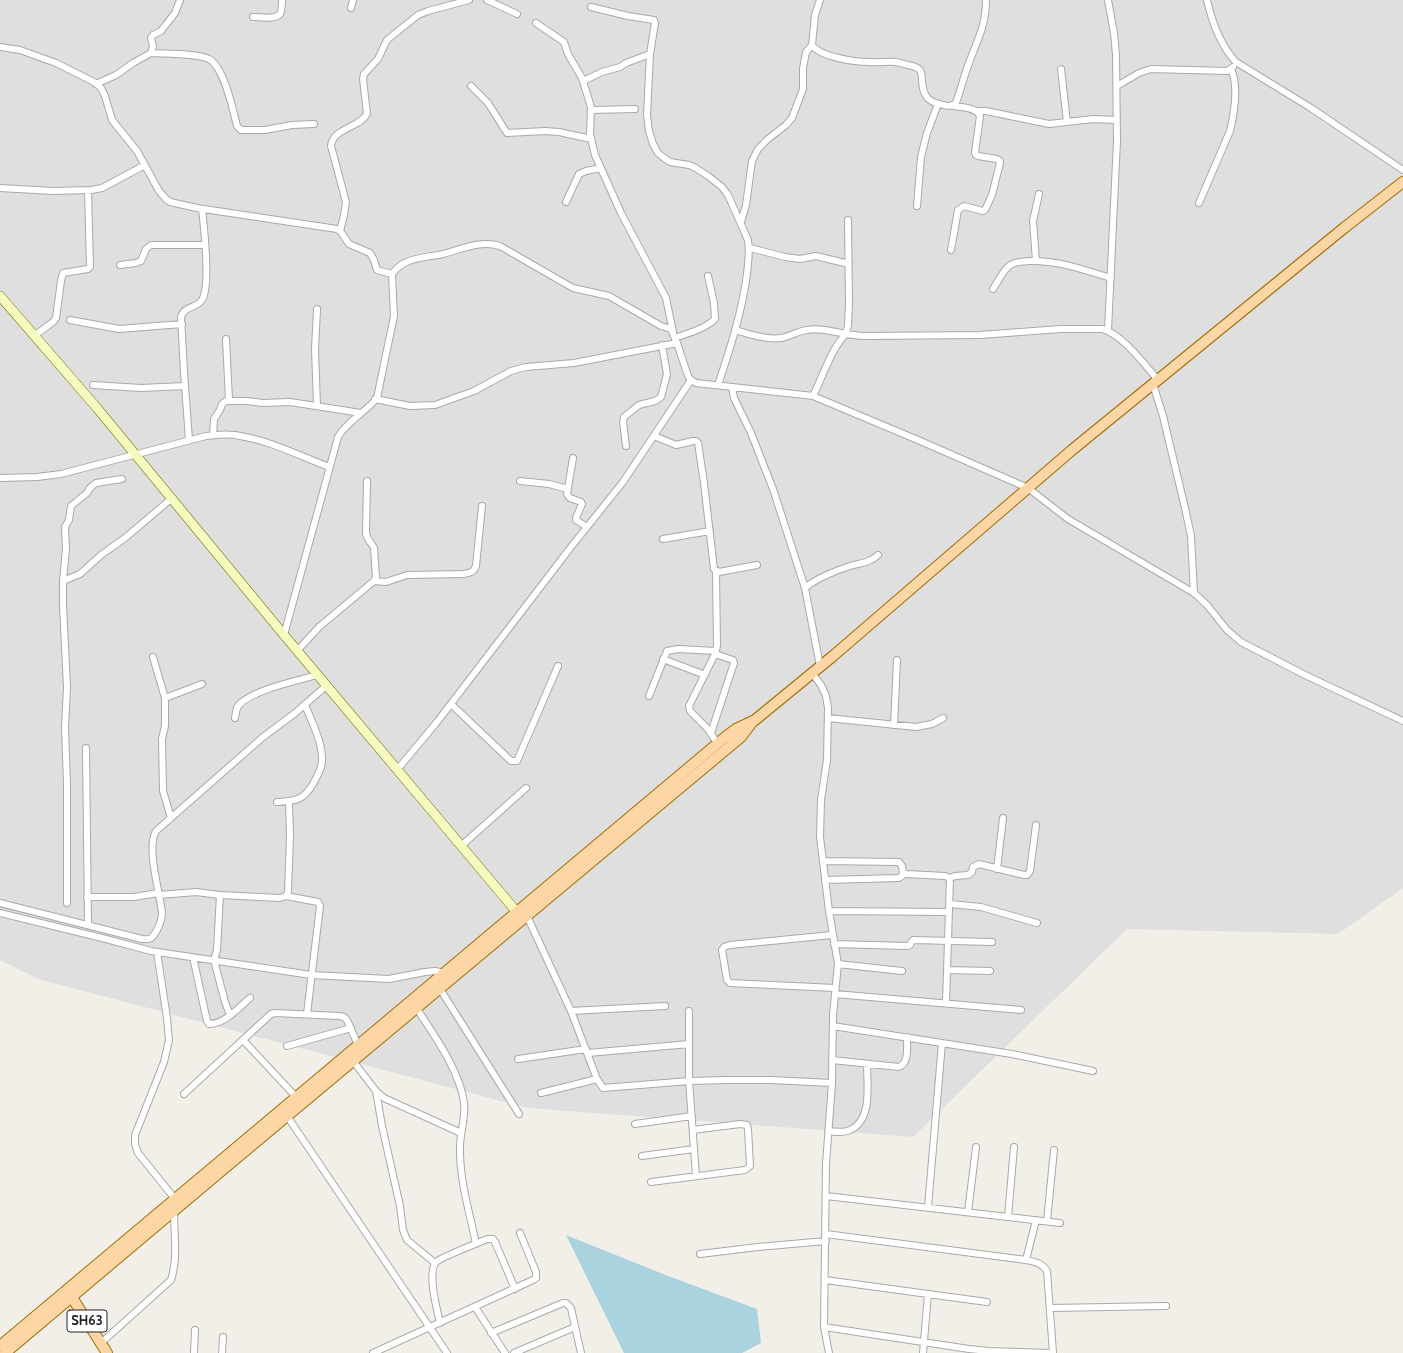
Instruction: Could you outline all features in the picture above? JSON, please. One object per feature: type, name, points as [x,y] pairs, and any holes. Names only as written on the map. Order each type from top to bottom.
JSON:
[{"type":"main road","points":[[0,1346],[174,1211],[287,1116],[299,1100],[358,1046],[444,972],[522,916],[741,737],[755,720],[1028,488],[1337,233],[1403,182]]},
{"type":"main road","points":[[0,296],[97,408],[326,686],[522,916]]},
{"type":"main road","points":[[5,1353],[175,1199],[299,1100],[353,1061],[454,977],[718,744],[736,729],[755,720]]},
{"type":"main road","name":"SH63","points":[[70,1293],[107,1353]]},
{"type":"street","points":[[151,53],[153,46],[151,38],[164,28],[169,19],[175,13],[180,0]]},
{"type":"street","points":[[253,17],[277,16],[281,12],[282,0]]},
{"type":"street","points":[[351,8],[353,0]]},
{"type":"street","points":[[340,231],[346,202],[331,142],[338,133],[367,114],[363,79],[364,74],[378,59],[387,40],[418,15],[469,0]]},
{"type":"street","points":[[487,0],[517,14]]},
{"type":"street","points":[[741,222],[746,205],[752,161],[758,149],[792,118],[803,89],[803,68],[806,52],[812,45],[815,15],[820,0]]},
{"type":"street","points":[[953,106],[957,100],[972,55],[983,29],[986,13],[986,0]]},
{"type":"street","points":[[1108,0],[1114,33],[1117,86],[1117,120],[1108,330]]},
{"type":"street","points":[[1207,0],[1224,45],[1236,62],[1311,108],[1403,170]]},
{"type":"street","points":[[591,7],[628,16],[654,20],[655,26],[650,54],[647,115],[649,131],[653,144],[658,153],[670,162],[694,167],[722,187],[728,195],[748,240],[750,248],[743,299],[718,385]]},
{"type":"street","points":[[536,23],[564,42],[568,54],[579,71],[590,101],[591,139],[595,155],[621,213],[666,298],[675,338],[688,376],[691,380],[696,383],[813,396],[1028,488],[1068,519],[1194,593],[1207,605],[1227,630],[1241,642],[1305,675],[1403,721]]},
{"type":"street","points":[[812,45],[814,49],[819,52],[844,59],[870,62],[897,62],[914,66],[919,69],[921,73],[922,90],[924,95],[934,103],[938,104],[977,111],[986,111],[1049,124],[1093,119],[1117,120]]},
{"type":"street","points":[[0,47],[20,50],[50,60],[96,84],[105,96],[112,120],[137,151],[159,191],[170,202],[202,209],[337,229],[349,244],[370,252],[377,270],[392,274]]},
{"type":"street","points":[[96,84],[116,75],[132,63],[151,53],[196,56],[212,61],[222,74],[237,126],[241,130],[265,130],[314,124]]},
{"type":"street","points":[[583,81],[602,72],[620,66],[626,62],[650,54]]},
{"type":"street","points":[[1117,86],[1139,73],[1151,69],[1227,71],[1231,69],[1236,62]]},
{"type":"street","points":[[1061,69],[1066,122]]},
{"type":"street","points":[[1200,203],[1230,132],[1234,107],[1235,81],[1231,69]]},
{"type":"street","points":[[471,86],[488,103],[507,133],[545,131],[559,132],[591,139]]},
{"type":"street","points":[[917,206],[921,157],[927,133],[938,104]]},
{"type":"street","points":[[591,110],[634,109]]},
{"type":"street","points":[[951,250],[958,210],[964,206],[983,211],[985,210],[992,194],[1000,163],[997,159],[978,156],[974,153],[980,116],[977,111]]},
{"type":"street","points":[[0,188],[88,191],[102,188],[145,165]]},
{"type":"street","points":[[566,202],[580,174],[586,171],[601,168]]},
{"type":"street","points":[[34,336],[56,318],[63,273],[88,269],[90,267],[88,191]]},
{"type":"street","points":[[1036,261],[1033,221],[1039,194]]},
{"type":"street","points":[[189,440],[182,313],[200,303],[206,285],[202,209]]},
{"type":"street","points":[[813,396],[836,348],[846,334],[848,325],[850,303],[848,220]]},
{"type":"street","points":[[284,635],[338,437],[341,431],[375,400],[379,389],[394,316],[392,274],[396,269],[410,260],[442,254],[474,244],[490,243],[500,246],[573,288],[609,296],[661,326],[671,330],[675,338]]},
{"type":"street","points":[[120,265],[136,264],[141,261],[146,249],[151,245],[205,244]]},
{"type":"street","points":[[750,248],[785,257],[800,259],[816,256],[849,264]]},
{"type":"street","points":[[993,289],[1003,272],[1010,265],[1018,262],[1044,261],[1066,265],[1111,278]]},
{"type":"street","points":[[375,400],[410,406],[435,405],[474,392],[511,371],[526,367],[574,363],[662,346],[675,338],[692,332],[712,322],[715,319],[714,303],[708,276]]},
{"type":"street","points":[[316,406],[315,348],[317,308]]},
{"type":"street","points":[[70,320],[119,329],[182,324]]},
{"type":"street","points":[[735,330],[757,336],[782,338],[809,330],[826,330],[854,336],[980,335],[1061,329],[1108,330],[1128,347],[1155,382],[1185,508],[1190,536],[1194,593]]},
{"type":"street","points":[[226,339],[228,400]]},
{"type":"street","points":[[626,446],[623,422],[624,417],[639,405],[659,400],[661,397],[667,374],[662,346]]},
{"type":"street","points":[[397,770],[451,704],[623,482],[691,380]]},
{"type":"street","points":[[93,385],[142,388],[185,386]]},
{"type":"street","points":[[732,387],[734,398],[751,433],[773,489],[805,588],[820,666]]},
{"type":"street","points":[[213,435],[215,417],[222,404],[228,400],[262,403],[290,402],[361,413]]},
{"type":"street","points":[[0,478],[37,477],[61,474],[189,440],[224,434],[239,435],[261,441],[329,467]]},
{"type":"street","points":[[654,436],[676,445],[693,441],[698,443],[714,570],[716,571],[716,652],[689,706],[689,709],[711,733],[718,744]]},
{"type":"street","points":[[573,458],[568,496],[581,502],[582,504],[576,520],[587,527]]},
{"type":"street","points":[[67,903],[67,784],[65,728],[67,687],[62,606],[66,549],[65,527],[69,520],[71,506],[96,483],[122,479]]},
{"type":"street","points":[[297,650],[318,628],[374,581],[376,577],[374,548],[367,539],[366,533],[367,481]]},
{"type":"street","points":[[520,481],[549,484],[568,489]]},
{"type":"street","points":[[63,581],[80,574],[101,555],[125,538],[171,499]]},
{"type":"street","points":[[374,581],[386,582],[407,575],[464,574],[475,570],[482,506]]},
{"type":"street","points":[[663,539],[710,531]]},
{"type":"street","points":[[805,588],[813,582],[848,566],[870,561],[878,555]]},
{"type":"street","points":[[716,571],[719,572],[757,565]]},
{"type":"street","points":[[649,696],[667,651],[676,649],[716,652],[733,660],[734,663],[711,733]]},
{"type":"street","points":[[154,657],[165,698],[165,726],[162,739],[163,791],[171,818]]},
{"type":"street","points":[[663,659],[705,675]]},
{"type":"street","points":[[894,725],[897,660]]},
{"type":"street","points":[[451,704],[511,761],[517,761],[558,666]]},
{"type":"street","points":[[812,673],[821,685],[826,696],[828,708],[827,760],[820,818],[825,880],[832,935],[838,964],[833,1015],[832,1083],[828,1131],[826,1196],[824,1327],[829,1353]]},
{"type":"street","points":[[235,718],[238,706],[250,697],[274,687],[317,675]]},
{"type":"street","points":[[165,698],[202,684]]},
{"type":"street","points":[[175,1199],[143,1160],[135,1144],[136,1136],[164,1062],[169,1040],[168,1018],[152,946],[154,935],[162,918],[155,874],[153,840],[156,831],[207,788],[263,737],[305,705],[326,686]]},
{"type":"street","points":[[277,802],[298,800],[310,789],[322,766],[318,737],[305,705]]},
{"type":"street","points":[[828,718],[924,727],[943,718]]},
{"type":"street","points":[[86,748],[88,925]]},
{"type":"street","points":[[461,846],[526,788]]},
{"type":"street","points":[[286,896],[288,892],[290,864],[289,802]]},
{"type":"street","points":[[997,869],[1003,818]]},
{"type":"street","points":[[903,873],[945,876],[950,878],[968,875],[973,867],[978,864],[1024,876],[1029,873],[1036,825]]},
{"type":"street","points":[[823,861],[899,862],[902,866],[903,873],[899,878],[825,880]]},
{"type":"street","points":[[946,1003],[950,878]]},
{"type":"street","points":[[88,897],[134,897],[196,892],[220,895],[280,898],[286,896],[320,904],[307,1014]]},
{"type":"street","points":[[220,895],[215,958],[225,1002],[230,1015]]},
{"type":"street","points":[[0,903],[147,939],[152,946]]},
{"type":"street","points":[[950,904],[981,907],[1037,923]]},
{"type":"street","points":[[829,911],[949,912]]},
{"type":"street","points":[[0,914],[152,946],[193,957],[215,958],[311,971],[389,978],[435,971],[444,972],[454,977]]},
{"type":"street","points":[[522,916],[571,1011],[597,1079],[600,1086],[603,1088],[606,1089],[689,1081],[770,1080],[832,1083]]},
{"type":"street","points":[[832,935],[730,945],[724,947],[722,950],[727,980],[730,984],[835,991],[1021,1010]]},
{"type":"street","points":[[834,944],[908,946],[913,940],[992,942]]},
{"type":"street","points":[[193,957],[207,1021],[209,1024],[213,1024],[230,1015],[250,998]]},
{"type":"street","points":[[838,964],[902,971]]},
{"type":"street","points":[[947,970],[990,971]]},
{"type":"street","points":[[440,989],[520,1114]]},
{"type":"street","points":[[571,1011],[666,1006]]},
{"type":"street","points":[[416,1008],[440,1045],[452,1067],[464,1103],[464,1118],[459,1148],[460,1165],[476,1244]]},
{"type":"street","points":[[689,1011],[689,1081],[696,1176]]},
{"type":"street","points":[[184,1094],[275,1012],[344,1017],[348,1020],[358,1046]]},
{"type":"street","points":[[833,1024],[1019,1055],[1093,1071]]},
{"type":"street","points":[[287,1046],[351,1028]]},
{"type":"street","points":[[832,1060],[899,1067],[906,1062],[907,1037]]},
{"type":"street","points":[[243,1040],[299,1100]]},
{"type":"street","points":[[928,1207],[942,1043]]},
{"type":"street","points":[[518,1059],[587,1051],[689,1044]]},
{"type":"street","points":[[353,1061],[376,1091],[384,1098],[461,1133]]},
{"type":"street","points":[[828,1131],[841,1132],[849,1130],[856,1126],[866,1112],[866,1064]]},
{"type":"street","points":[[541,1093],[597,1079]]},
{"type":"street","points":[[376,1091],[383,1131],[400,1206],[403,1230],[407,1240],[435,1263]]},
{"type":"street","points":[[287,1116],[447,1353]]},
{"type":"street","points":[[635,1124],[692,1116]]},
{"type":"street","points":[[651,1182],[748,1168],[751,1163],[747,1126],[744,1124],[693,1130]]},
{"type":"street","points":[[968,1212],[976,1147]]},
{"type":"street","points":[[1008,1217],[1014,1147]]},
{"type":"street","points":[[642,1156],[694,1149]]},
{"type":"street","points":[[1047,1221],[1054,1150]]},
{"type":"street","points":[[826,1196],[1060,1223]]},
{"type":"street","points":[[100,1343],[171,1280],[174,1272],[174,1211]]},
{"type":"street","points":[[1026,1260],[1036,1220]]},
{"type":"street","points":[[373,1353],[533,1280],[537,1275],[520,1233]]},
{"type":"street","points":[[824,1327],[924,1342],[969,1351],[1052,1353],[1051,1308],[1047,1271],[1044,1266],[1026,1260],[826,1234]]},
{"type":"street","points":[[440,1323],[433,1289],[433,1268],[435,1263],[439,1260],[490,1239],[495,1242],[515,1289]]},
{"type":"street","points":[[700,1254],[764,1246],[826,1241]]},
{"type":"street","points":[[825,1280],[987,1302]]},
{"type":"street","points":[[923,1353],[928,1294]]},
{"type":"street","points":[[491,1333],[566,1303],[571,1308],[581,1353]]},
{"type":"street","points":[[1051,1308],[1166,1306]]},
{"type":"street","points":[[475,1307],[504,1353]]},
{"type":"street","points":[[514,1353],[575,1327]]},
{"type":"street","points":[[194,1353],[195,1330]]},
{"type":"street","points":[[222,1353],[223,1337]]},
{"type":"shaded area","points":[[0,0],[1403,0],[1403,888],[1338,934],[1127,929],[913,1137],[528,1108],[38,979],[0,960]]},
{"type":"water","points":[[566,1235],[668,1276],[757,1309],[761,1343],[742,1353],[624,1353]]}]
